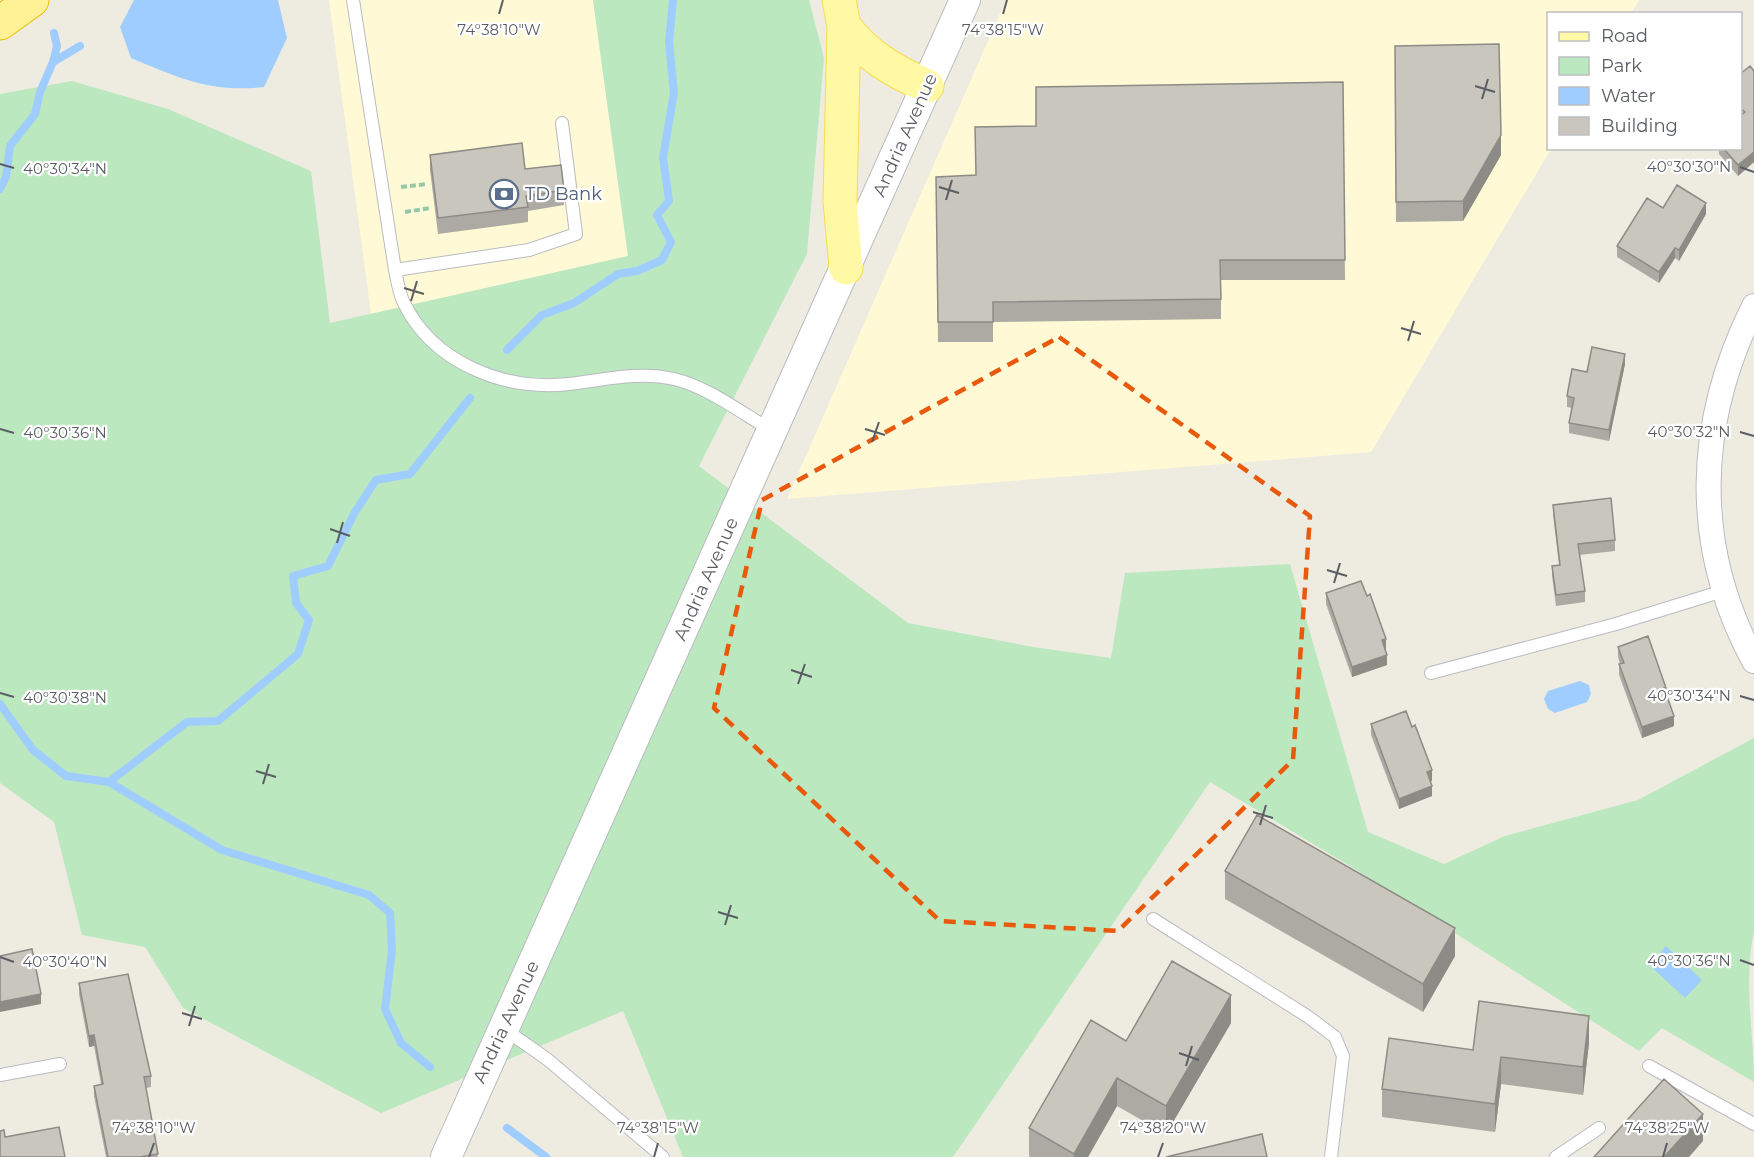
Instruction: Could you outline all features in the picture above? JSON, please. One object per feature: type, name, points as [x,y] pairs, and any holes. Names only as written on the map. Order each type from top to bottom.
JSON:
[{"type":"highway","points":[[0,23],[32,0]]},
{"type":"main road","points":[[841,13],[857,43],[894,71],[927,86]]},
{"type":"main road","points":[[841,13],[840,201],[846,268]]},
{"type":"street","name":"Andria Avenue","points":[[446,1157],[965,0]]},
{"type":"street","points":[[1754,306],[1728,365],[1710,445],[1708,488],[1710,528],[1723,591],[1740,636],[1754,661]]},
{"type":"lane","points":[[353,0],[395,270],[402,300],[415,321],[437,345],[466,366],[497,379],[529,386],[568,384],[615,377],[649,376],[674,380],[702,389],[772,431]]},
{"type":"lane","points":[[395,270],[529,250],[576,234],[562,123]]},
{"type":"lane","points":[[1431,673],[1616,624],[1723,591]]},
{"type":"lane","points":[[1153,919],[1307,1016],[1335,1037],[1343,1056],[1331,1157]]},
{"type":"lane","points":[[504,1029],[547,1059],[663,1157]]},
{"type":"lane","points":[[0,1075],[60,1064]]},
{"type":"lane","points":[[1649,1066],[1754,1124]]},
{"type":"lane","points":[[1556,1157],[1599,1128]]},
{"type":"highlighted area","points":[[1059,337],[1310,516],[1293,760],[1118,931],[940,921],[714,708],[762,500]]},
{"type":"shaded area","points":[[329,0],[593,0],[628,256],[371,314]]},
{"type":"shaded area","points":[[1006,0],[1639,0],[1632,12],[1547,12],[1547,150],[1550,150],[1371,452],[787,499]]},
{"type":"green space","points":[[593,0],[809,0],[824,58],[807,254],[699,466],[908,623],[1033,647],[1111,658],[1125,573],[1290,564],[1368,832],[1444,864],[1505,836],[1638,800],[1754,738],[1754,931],[1749,988],[1754,1082],[1662,1028],[1639,1051],[1358,871],[1210,782],[953,1157],[683,1157],[623,1011],[381,1113],[183,1008],[145,947],[82,935],[54,822],[0,783],[0,94],[72,81],[168,109],[311,171],[330,323],[628,256]]},
{"type":"water","points":[[134,0],[278,0],[287,38],[264,87],[211,86],[180,78],[131,58],[120,27]]},
{"type":"water","points":[[1580,681],[1589,685],[1591,694],[1587,702],[1555,713],[1548,709],[1544,699],[1548,691]]},
{"type":"water","points":[[1666,946],[1702,980],[1685,998],[1649,965]]},
{"type":"building","points":[[1499,44],[1501,135],[1463,201],[1396,202],[1395,46]]},
{"type":"building","points":[[1750,66],[1754,71],[1754,152],[1738,165],[1725,150],[1742,150],[1742,114],[1745,112],[1742,110],[1742,72]]},
{"type":"building","points":[[1343,82],[1345,260],[1220,260],[1221,299],[993,302],[993,322],[938,322],[936,177],[976,175],[975,127],[1036,126],[1036,87]]},
{"type":"building","name":"TD Bank","points":[[522,143],[525,169],[561,165],[564,190],[526,196],[528,207],[438,218],[430,155]]},
{"type":"building","points":[[1677,185],[1706,203],[1679,250],[1675,248],[1659,272],[1617,246],[1647,198],[1663,208]]},
{"type":"building","points":[[1592,347],[1625,354],[1609,430],[1569,423],[1574,398],[1567,396],[1572,369],[1587,372]]},
{"type":"building","points":[[1611,498],[1615,540],[1578,544],[1585,591],[1556,595],[1552,566],[1560,565],[1553,505]]},
{"type":"building","points":[[1361,581],[1367,596],[1370,594],[1386,639],[1382,640],[1387,655],[1352,667],[1326,593]]},
{"type":"building","points":[[1648,636],[1674,716],[1642,727],[1619,664],[1624,663],[1618,647]]},
{"type":"building","points":[[1406,711],[1412,727],[1415,725],[1432,770],[1427,772],[1432,786],[1399,799],[1371,724]]},
{"type":"building","points":[[1257,815],[1455,928],[1423,984],[1225,871]]},
{"type":"building","points":[[32,949],[41,994],[0,1002],[0,956]]},
{"type":"building","points":[[1172,961],[1231,995],[1166,1106],[1117,1078],[1074,1154],[1029,1128],[1091,1020],[1126,1041]]},
{"type":"building","points":[[128,974],[151,1076],[144,1077],[158,1154],[139,1157],[108,1157],[94,1086],[103,1084],[94,1035],[89,1036],[79,983]]},
{"type":"building","points":[[1479,1001],[1589,1016],[1583,1067],[1501,1057],[1495,1104],[1382,1089],[1389,1038],[1473,1050]]},
{"type":"building","points":[[1664,1079],[1703,1114],[1664,1157],[1594,1157]]},
{"type":"building","points":[[59,1127],[65,1157],[0,1157],[0,1131],[4,1130],[5,1137]]},
{"type":"building","points":[[1262,1134],[1267,1157],[1166,1157]]},
{"type":"waterway","points":[[507,350],[542,315],[574,303],[618,274],[637,271],[662,260],[671,242],[657,215],[669,201],[663,157],[674,93],[669,42],[673,0]]},
{"type":"waterway","points":[[0,189],[6,177],[10,146],[35,114],[40,92],[57,46],[54,33]]},
{"type":"waterway","points":[[53,62],[80,46]]},
{"type":"waterway","points":[[109,782],[187,722],[218,721],[298,654],[309,620],[296,603],[293,576],[328,566],[355,512],[376,480],[410,474],[470,398]]},
{"type":"waterway","points":[[0,704],[33,750],[66,776],[109,782],[222,850],[369,895],[390,913],[392,950],[385,1009],[401,1043],[430,1067]]},
{"type":"waterway","points":[[507,1128],[546,1157]]},
{"type":"place","name":"TD Bank","points":[[504,194]]}]
